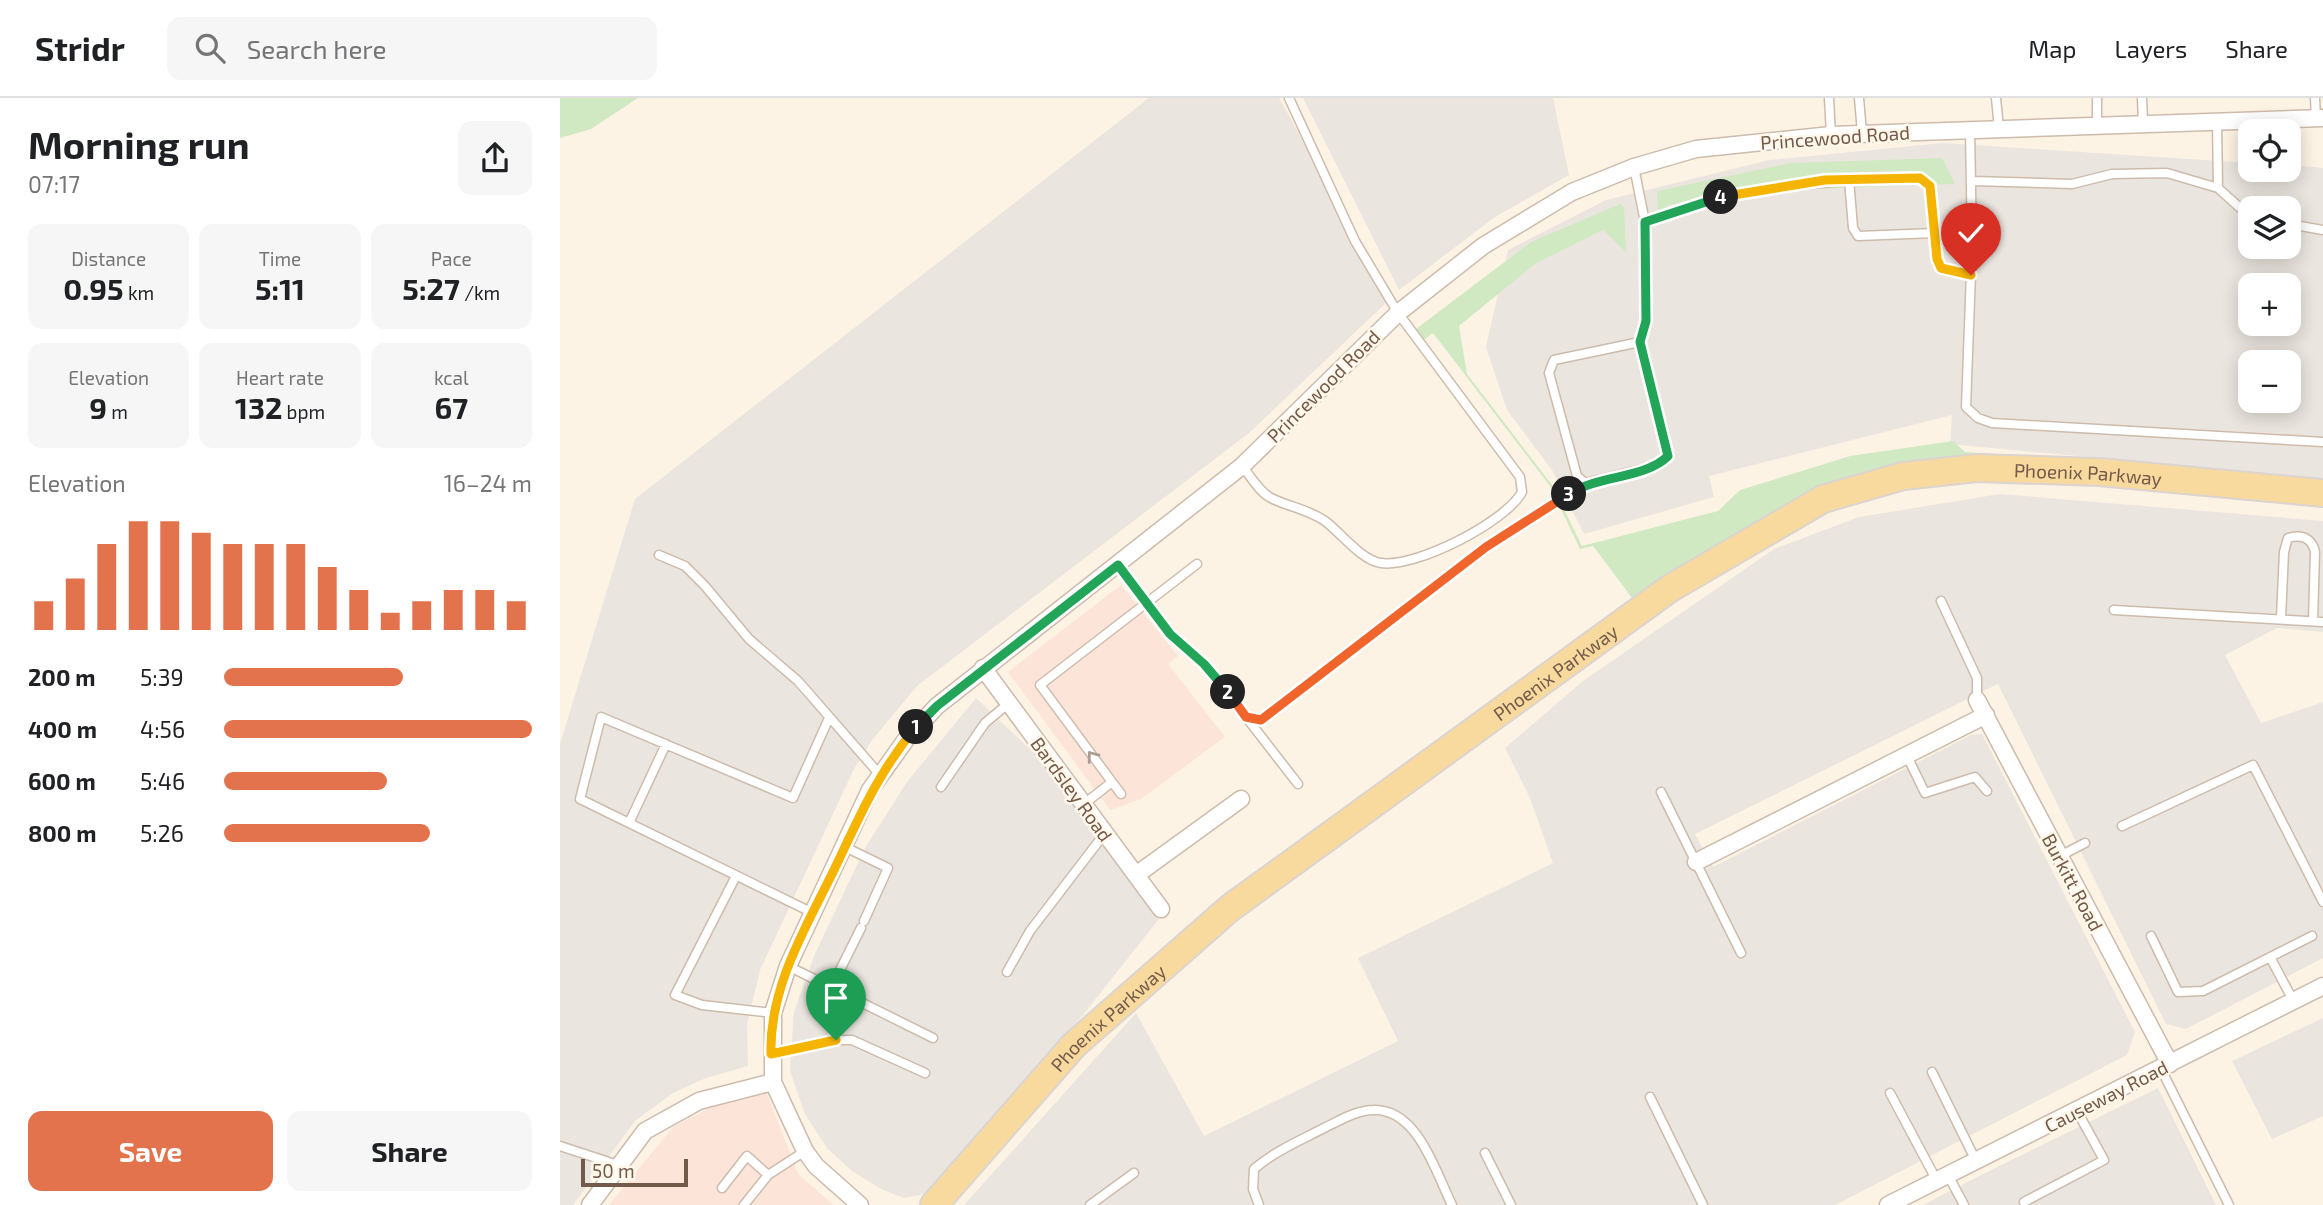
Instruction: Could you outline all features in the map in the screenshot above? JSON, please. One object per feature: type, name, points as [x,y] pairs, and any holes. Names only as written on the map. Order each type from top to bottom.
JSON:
[{"type":"main road","name":"Phoenix Parkway","points":[[934,1205],[1074,1045],[1230,908],[1670,589],[1823,499],[1903,476],[1977,468],[2099,472],[2323,493]]},
{"type":"street","name":"Princewood Road","points":[[860,1205],[816,1166],[805,1151],[773,1082],[771,1054],[773,1013],[788,966],[870,790],[921,721],[984,668],[1242,466],[1398,313],[1483,246],[1572,192],[1634,167],[1696,149],[1862,133],[2320,118]]},
{"type":"street","name":"Bardsley Road","points":[[984,668],[1161,909]]},
{"type":"street","name":"Burkitt Road","points":[[1977,700],[2165,1066]]},
{"type":"street","points":[[1696,862],[1986,715]]},
{"type":"street","points":[[1136,875],[1241,799]]},
{"type":"street","name":"Causeway Road","points":[[1888,1205],[2323,986]]},
{"type":"street","points":[[590,1205],[645,1131],[699,1101],[773,1082]]},
{"type":"lane","points":[[1242,466],[1269,498],[1301,508],[1323,520],[1380,563],[1413,559],[1453,544],[1519,498],[1522,492],[1520,477],[1398,313],[1355,241],[1289,98]]},
{"type":"lane","points":[[1829,98],[1831,135]]},
{"type":"lane","points":[[1860,98],[1862,133]]},
{"type":"lane","points":[[1996,98],[1998,129]]},
{"type":"lane","points":[[2096,98],[2097,125]]},
{"type":"lane","points":[[2142,98],[2143,123]]},
{"type":"lane","points":[[2315,98],[2320,118]]},
{"type":"lane","points":[[2217,122],[2218,188]]},
{"type":"lane","points":[[1970,130],[1973,181],[1966,407],[1978,418],[1992,423],[2323,442]]},
{"type":"lane","points":[[1246,717],[1261,720],[1486,547],[1585,483],[1659,465],[1668,456],[1640,342],[1646,321],[1645,222],[1634,167]]},
{"type":"lane","points":[[1973,181],[2072,184],[2112,174],[2167,173],[2218,188],[2238,206]]},
{"type":"lane","points":[[1645,222],[1728,195],[1825,180],[1920,178],[1930,186],[1941,268],[1971,275]]},
{"type":"lane","points":[[1849,180],[1853,228],[1858,236],[1935,233]]},
{"type":"lane","points":[[2301,226],[2323,230]]},
{"type":"lane","points":[[1585,483],[1577,477],[1549,373],[1555,360],[1640,342]]},
{"type":"lane","points":[[2281,618],[2284,552],[2288,538],[2295,536],[2306,538],[2313,543],[2315,552],[2313,621]]},
{"type":"lane","points":[[659,555],[685,566],[749,639],[798,681],[881,776]]},
{"type":"lane","points":[[1118,565],[1170,634],[1204,664],[1298,784]]},
{"type":"lane","points":[[1121,794],[1040,685],[1198,565]]},
{"type":"lane","points":[[1941,601],[1977,678],[1977,700]]},
{"type":"lane","points":[[2114,610],[2323,622]]},
{"type":"lane","points":[[942,788],[985,723],[1009,703]]},
{"type":"lane","points":[[813,913],[580,799],[601,717],[793,798],[829,718]]},
{"type":"lane","points":[[629,823],[666,744]]},
{"type":"lane","points":[[1907,756],[1925,793],[1975,777],[1987,791]]},
{"type":"lane","points":[[2122,825],[2253,765],[2323,902]]},
{"type":"lane","points":[[1084,804],[1112,782]]},
{"type":"lane","points":[[1661,792],[1741,953]]},
{"type":"lane","points":[[1007,972],[1030,931],[1105,833]]},
{"type":"lane","points":[[2059,856],[2085,843]]},
{"type":"lane","points":[[832,986],[888,868],[845,847]]},
{"type":"lane","points":[[737,876],[674,995],[702,1005],[773,1013]]},
{"type":"lane","points":[[2151,936],[2178,992],[2203,991],[2312,936]]},
{"type":"lane","points":[[2270,957],[2294,1002]]},
{"type":"lane","points":[[788,966],[933,1038]]},
{"type":"lane","points":[[771,1054],[836,1040],[852,1040],[925,1073]]},
{"type":"lane","points":[[2165,1066],[2229,1205]]},
{"type":"lane","points":[[1932,1072],[1976,1161]]},
{"type":"lane","points":[[1890,1093],[1942,1178],[1964,1205]]},
{"type":"lane","points":[[1650,1097],[1703,1205]]},
{"type":"lane","points":[[1259,1205],[1253,1189],[1254,1169],[1272,1154],[1353,1114],[1375,1109],[1393,1114],[1410,1126],[1452,1205]]},
{"type":"lane","points":[[2024,1202],[2104,1160],[2077,1111]]},
{"type":"lane","points":[[560,1146],[621,1166]]},
{"type":"lane","points":[[744,1205],[768,1175],[805,1151]]},
{"type":"lane","points":[[1485,1153],[1511,1205]]},
{"type":"lane","points":[[722,1188],[747,1156],[768,1175]]},
{"type":"lane","points":[[1090,1205],[1134,1173]]},
{"type":"shaded area","points":[[1149,98],[1279,98],[1322,174],[1349,240],[1387,302],[1249,433],[917,686],[872,740],[854,769],[760,970],[747,1024],[748,1066],[706,1078],[673,1093],[635,1121],[573,1205],[560,1205],[560,744],[635,499]]},
{"type":"shaded area","points":[[1303,98],[1553,98],[1569,175],[1495,217],[1399,290]]},
{"type":"shaded area","points":[[1943,143],[2238,162],[2238,182],[2301,182],[2301,166],[2323,168],[2323,479],[1950,444],[1952,415],[1709,476],[1714,497],[1584,534],[1552,470],[1507,410],[1486,347],[1508,250],[1606,200],[1770,160]]},
{"type":"shaded area","points":[[2000,494],[2323,521],[2323,632],[2277,628],[2225,655],[2261,723],[2323,702],[2323,958],[2186,1029],[2166,1024],[1998,684],[1695,834],[1713,867],[1971,735],[1982,734],[2135,1032],[2127,1055],[1835,1205],[964,1205],[1136,1013],[1204,1136],[1398,1041],[1358,958],[1553,863],[1530,798],[1505,748],[1583,681],[1774,549],[1859,517]]},
{"type":"shaded area","points":[[1121,585],[1178,656],[1168,664],[1225,737],[1141,799],[1110,810],[1008,672]]},
{"type":"shaded area","points":[[976,698],[1034,753],[1159,919],[1013,1103],[930,1193],[904,1198],[881,1189],[852,1171],[827,1148],[805,1114],[790,1071],[794,1012],[814,956],[865,848],[907,782]]},
{"type":"shaded area","points":[[2323,1018],[2323,1116],[2272,1139],[2232,1061]]},
{"type":"shaded area","points":[[2158,1088],[2216,1205],[1923,1205],[1985,1173]]},
{"type":"shaded area","points":[[767,1094],[798,1174],[834,1205],[609,1205],[673,1127],[726,1100]]},
{"type":"green space","points":[[560,98],[638,98],[591,129],[560,138]]},
{"type":"green space","points":[[1942,158],[1955,184],[1782,190],[1779,180],[1666,206],[1668,216],[1658,216],[1657,191],[1791,163]]},
{"type":"green space","points":[[1620,204],[1624,207],[1626,252],[1603,230],[1536,263],[1459,326],[1467,374],[1552,485],[1582,546],[1718,511],[1740,490],[1850,456],[1953,441],[1965,452],[2130,464],[1900,472],[1613,615],[1632,598],[1593,546],[1580,549],[1550,486],[1433,333],[1421,342],[1416,329],[1531,242]]},
{"type":"route","points":[[836,1040],[771,1054],[773,1013],[788,966],[870,790],[907,738],[937,706],[1118,565],[1170,634],[1204,664],[1246,717],[1261,720],[1486,547],[1585,483],[1659,465],[1668,456],[1640,342],[1646,321],[1645,222],[1728,195],[1825,180],[1920,178],[1930,186],[1937,259],[1941,268],[1971,275]]}]
